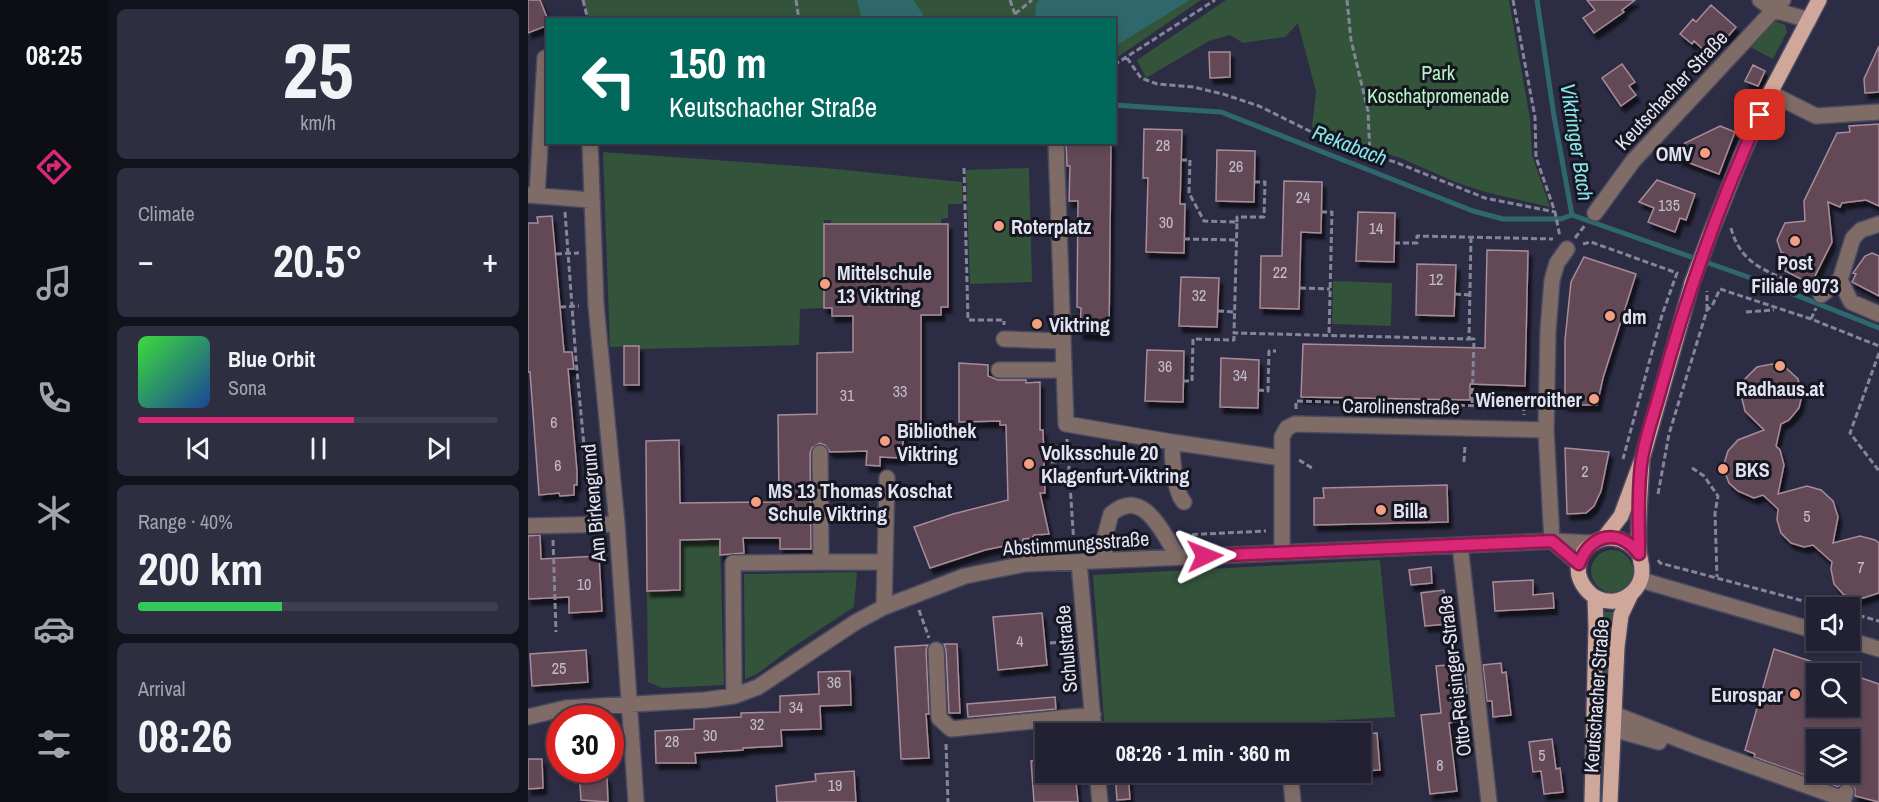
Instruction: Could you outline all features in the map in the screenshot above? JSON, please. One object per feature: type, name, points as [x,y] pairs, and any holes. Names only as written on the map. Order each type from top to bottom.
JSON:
[{"type":"main road","points":[[1579,564],[1583,553],[1621,516],[1642,459],[1692,283],[1709,237],[1770,93],[1819,0]]},
{"type":"main road","points":[[1641,580],[1643,567],[1639,554],[1642,459]]},
{"type":"main road","points":[[1598,540],[1614,537],[1624,540],[1639,554]]},
{"type":"main road","name":"Keutschacher Straße","points":[[1579,564],[1580,577],[1585,589],[1595,597],[1613,601],[1631,594]]},
{"type":"main road","name":"Keutschacher Straße","points":[[1610,802],[1617,647],[1621,615],[1641,580]]},
{"type":"main road","name":"Keutschacher Straße","points":[[1592,802],[1595,597]]},
{"type":"street","points":[[1760,0],[1778,5],[1809,20]]},
{"type":"street","name":"Keutschacher Straße","points":[[1594,213],[1633,160],[1778,5]]},
{"type":"street","points":[[546,58],[533,195],[591,200]]},
{"type":"street","points":[[1770,93],[1816,116],[1879,112]]},
{"type":"street","name":"Am Birkengrund","points":[[590,144],[596,304],[617,524],[636,802]]},
{"type":"street","points":[[1056,144],[1066,424],[1172,450],[1281,458]]},
{"type":"street","points":[[1821,295],[1840,280],[1853,238],[1862,230],[1879,224]]},
{"type":"street","points":[[1566,249],[1557,263],[1552,280],[1546,430],[1552,541],[1579,564]]},
{"type":"street","points":[[1840,280],[1851,302],[1879,314]]},
{"type":"street","points":[[1004,339],[1062,341]]},
{"type":"street","points":[[999,370],[1063,370]]},
{"type":"street","points":[[1282,553],[1282,437],[1287,428],[1295,424]]},
{"type":"street","name":"Carolinenstraße","points":[[1295,424],[1546,430]]},
{"type":"street","points":[[1172,450],[1179,497],[1184,502]]},
{"type":"street","points":[[820,453],[821,562]]},
{"type":"street","points":[[884,607],[887,478]]},
{"type":"street","points":[[1106,560],[1104,540],[1111,514],[1126,505],[1144,509],[1153,518],[1178,557]]},
{"type":"street","points":[[528,526],[617,524]]},
{"type":"street","name":"Abstimmungsstraße","points":[[528,717],[566,708],[705,700],[734,696],[758,687],[856,622],[884,607],[965,576],[988,570],[1025,564],[1106,560],[1598,540]]},
{"type":"street","name":"Otto-Reisinger-Straße","points":[[1460,544],[1489,802]]},
{"type":"street","points":[[734,696],[733,563],[885,562]]},
{"type":"street","name":"Schulstraße","points":[[1079,562],[1093,723]]},
{"type":"street","points":[[1641,580],[1806,628]]},
{"type":"street","points":[[1860,643],[1879,649]]},
{"type":"street","points":[[936,650],[939,718],[951,729],[1093,716]]},
{"type":"street","points":[[1614,721],[1647,737],[1694,745],[1844,799],[1850,797]]},
{"type":"street","points":[[1694,745],[1826,802]]},
{"type":"street","points":[[1098,783],[1100,802]]},
{"type":"street","points":[[1291,783],[1293,802]]},
{"type":"path","points":[[583,0],[588,18]]},
{"type":"path","points":[[796,0],[799,18]]},
{"type":"path","points":[[1010,0],[1016,18]]},
{"type":"path","points":[[1015,14],[1032,0]]},
{"type":"path","points":[[1116,64],[1215,0]]},
{"type":"path","points":[[1347,0],[1350,31],[1368,111],[1370,155]]},
{"type":"path","points":[[1394,243],[1416,243],[1417,236],[1561,240],[1555,212],[1536,157],[1535,117],[1513,0]]},
{"type":"path","points":[[1126,58],[1141,78],[1157,84],[1193,87],[1241,100],[1259,106],[1342,147],[1395,162],[1485,198],[1555,212]]},
{"type":"path","points":[[1181,160],[1190,160],[1189,193],[1204,222],[1237,222]]},
{"type":"path","points":[[964,168],[968,320],[1004,320],[1004,339]]},
{"type":"path","points":[[1184,381],[1192,381],[1193,339],[1234,340],[1237,217],[1264,217],[1265,182],[1255,182]]},
{"type":"path","points":[[564,198],[591,513]]},
{"type":"path","points":[[1322,212],[1332,212],[1329,336]]},
{"type":"path","points":[[1731,228],[1735,244],[1749,261],[1821,295]]},
{"type":"path","points":[[1469,339],[1471,237]]},
{"type":"path","points":[[1184,239],[1237,240]]},
{"type":"path","points":[[1566,249],[1591,242],[1677,273],[1662,315],[1622,464]]},
{"type":"path","points":[[556,254],[593,253]]},
{"type":"path","points":[[1300,288],[1330,289]]},
{"type":"path","points":[[1657,498],[1669,434],[1707,310],[1707,288]]},
{"type":"path","points":[[1707,310],[1712,306],[1720,289],[1811,319],[1879,346]]},
{"type":"path","points":[[1455,294],[1470,295]]},
{"type":"path","points":[[560,308],[596,304]]},
{"type":"path","points":[[1746,312],[1776,309]]},
{"type":"path","points":[[1218,311],[1235,312]]},
{"type":"path","points":[[1234,333],[1474,339],[1472,406]]},
{"type":"path","points":[[1258,390],[1268,391],[1269,351],[1276,351]]},
{"type":"path","points":[[1879,353],[1850,433],[1879,471]]},
{"type":"path","points":[[1295,424],[1296,401],[1524,407],[1524,429]]},
{"type":"path","points":[[1066,424],[1074,545]]},
{"type":"path","points":[[1464,462],[1465,441]]},
{"type":"path","points":[[1051,462],[1172,450]]},
{"type":"path","points":[[1692,468],[1704,476],[1718,496],[1715,513],[1717,577]]},
{"type":"path","points":[[552,526],[556,632]]},
{"type":"path","points":[[1660,563],[1806,601]]},
{"type":"path","points":[[918,605],[930,643],[936,650]]},
{"type":"path","points":[[1860,616],[1879,621]]},
{"type":"path","points":[[1050,642],[1076,640]]},
{"type":"path","points":[[947,724],[948,802]]},
{"type":"green space","points":[[583,0],[1201,0],[1116,58],[1116,18],[588,18]]},
{"type":"green space","name":"Park Koschatpromenade","points":[[1226,0],[1509,0],[1530,119],[1532,155],[1550,207],[1485,192],[1455,182],[1401,158],[1348,143],[1312,127],[1316,92],[1298,23],[1285,37],[1243,43],[1230,35],[1209,41],[1146,78],[1137,60]]},
{"type":"green space","points":[[1774,21],[1785,25],[1787,32],[1773,59],[1750,47]]},
{"type":"green space","points":[[603,152],[825,168],[962,182],[963,204],[948,204],[948,218],[941,219],[941,224],[831,224],[831,220],[824,220],[824,308],[800,309],[799,345],[639,349],[639,346],[610,347]]},
{"type":"green space","name":"Roterplatz","points":[[1029,168],[1032,282],[970,284],[966,170]]},
{"type":"green space","points":[[1333,281],[1392,283],[1391,326],[1332,324]]},
{"type":"green space","points":[[720,539],[724,685],[662,688],[648,682],[647,591],[680,590],[680,540]]},
{"type":"green space","points":[[1612,550],[1627,556],[1633,571],[1627,586],[1612,592],[1597,586],[1591,571],[1597,556]]},
{"type":"green space","points":[[1380,560],[1395,717],[1286,723],[1104,723],[1093,575]]},
{"type":"green space","points":[[857,572],[854,607],[757,674],[745,679],[744,574]]},
{"type":"green space","points":[[1604,612],[1614,612],[1604,774],[1600,748]]},
{"type":"shaded area","points":[[857,0],[913,0],[925,18],[862,18]]},
{"type":"shaded area","points":[[1039,0],[1190,0],[1116,45],[1116,18],[1035,18],[1036,4]]},
{"type":"building","points":[[528,0],[540,0],[547,18],[546,26],[528,33]]},
{"type":"building","points":[[1587,0],[1635,0],[1622,10],[1624,12],[1594,33],[1583,18],[1595,10]]},
{"type":"building","points":[[1711,5],[1736,27],[1725,40],[1721,36],[1706,52],[1694,41],[1692,44],[1680,34],[1693,19],[1696,22]]},
{"type":"building","points":[[1879,46],[1879,92],[1865,93],[1864,79]]},
{"type":"building","points":[[1209,52],[1230,52],[1230,77],[1210,78]]},
{"type":"building","points":[[1622,64],[1635,82],[1629,86],[1636,95],[1621,106],[1602,78]]},
{"type":"building","points":[[1753,65],[1765,71],[1758,86],[1745,81]]},
{"type":"building","points":[[1879,124],[1879,206],[1866,200],[1842,203],[1840,207],[1828,202],[1832,242],[1811,284],[1785,271],[1791,257],[1781,252],[1777,240],[1785,223],[1805,221],[1804,201],[1837,133],[1850,132],[1849,126]]},
{"type":"building","points":[[1720,126],[1735,132],[1719,174],[1679,159],[1685,143]]},
{"type":"building","points":[[1144,129],[1182,130],[1180,204],[1185,204],[1184,253],[1146,252],[1148,178],[1143,178]]},
{"type":"building","points":[[1066,144],[1111,144],[1109,335],[1080,333],[1081,308],[1077,307],[1078,201],[1069,201],[1070,166],[1067,166]]},
{"type":"building","points":[[1217,150],[1255,151],[1254,202],[1216,201]]},
{"type":"building","points":[[1657,180],[1695,194],[1686,220],[1680,218],[1675,232],[1648,222],[1654,208],[1639,202]]},
{"type":"building","points":[[1284,181],[1322,182],[1321,233],[1301,232],[1299,309],[1260,308],[1261,256],[1282,256]]},
{"type":"building","points":[[1358,212],[1395,213],[1394,262],[1356,261]]},
{"type":"building","points":[[552,216],[564,352],[572,352],[574,369],[568,369],[577,471],[574,495],[560,496],[559,493],[539,495],[530,372],[528,372],[528,223],[538,223],[537,217]]},
{"type":"building","points":[[824,224],[948,224],[948,307],[941,307],[941,315],[921,315],[921,429],[904,429],[902,458],[880,457],[880,466],[866,465],[867,451],[830,452],[825,445],[820,443],[812,448],[810,453],[811,549],[780,549],[780,538],[743,538],[744,553],[720,555],[720,539],[680,540],[680,590],[647,591],[646,441],[679,440],[680,503],[779,502],[778,415],[817,414],[817,353],[853,352],[853,316],[832,316],[832,308],[824,308]]},
{"type":"building","points":[[1487,250],[1528,251],[1525,386],[1470,384],[1470,400],[1301,397],[1303,344],[1485,348]]},
{"type":"building","points":[[1872,253],[1879,256],[1879,296],[1852,282],[1856,274],[1853,273],[1865,256]]},
{"type":"building","points":[[1584,257],[1636,274],[1603,378],[1597,405],[1565,405],[1565,340],[1571,282]]},
{"type":"building","points":[[1417,264],[1456,265],[1454,316],[1416,315]]},
{"type":"building","points":[[1181,277],[1219,278],[1217,327],[1179,326]]},
{"type":"building","points":[[624,346],[639,346],[639,385],[624,385]]},
{"type":"building","points":[[1147,350],[1184,351],[1183,402],[1145,401]]},
{"type":"building","points":[[1221,358],[1259,360],[1258,408],[1220,407]]},
{"type":"building","name":"Volksschule 20 Klagenfurt-Viktring","points":[[959,363],[988,365],[988,376],[998,380],[1040,382],[1040,430],[1043,430],[1045,493],[1040,493],[1049,534],[1034,535],[1032,538],[1023,539],[1023,542],[985,550],[930,568],[914,527],[1008,500],[1006,425],[1000,425],[1000,421],[959,422]]},
{"type":"building","points":[[1772,364],[1785,367],[1798,379],[1802,395],[1799,408],[1789,420],[1781,424],[1776,446],[1780,450],[1784,465],[1778,494],[1807,486],[1821,490],[1833,501],[1838,517],[1833,543],[1860,536],[1879,543],[1879,593],[1860,599],[1860,597],[1844,595],[1834,584],[1832,562],[1813,545],[1804,547],[1791,543],[1781,533],[1777,520],[1778,509],[1763,495],[1754,498],[1738,491],[1729,483],[1723,467],[1728,451],[1738,440],[1764,430],[1745,411],[1741,395],[1745,379],[1757,367]]},
{"type":"building","points":[[1565,448],[1609,452],[1601,491],[1594,506],[1586,513],[1567,514]]},
{"type":"building","name":"Billa","points":[[1447,485],[1448,522],[1314,525],[1314,498],[1324,498],[1323,488]]},
{"type":"building","points":[[540,535],[541,559],[599,556],[602,611],[569,613],[569,597],[528,599],[528,536]]},
{"type":"building","points":[[1431,567],[1432,583],[1411,585],[1409,570]]},
{"type":"building","points":[[1533,580],[1533,595],[1553,593],[1554,608],[1495,611],[1493,582]]},
{"type":"building","points":[[1444,590],[1448,624],[1425,626],[1421,593]]},
{"type":"building","points":[[1042,613],[1047,665],[998,670],[993,617]]},
{"type":"building","points":[[944,644],[957,644],[960,713],[949,713]]},
{"type":"building","points":[[928,645],[926,650],[929,714],[926,714],[929,758],[901,759],[895,647]]},
{"type":"building","points":[[1774,649],[1816,663],[1806,663],[1806,717],[1860,717],[1860,677],[1879,684],[1879,802],[1855,796],[1855,789],[1849,783],[1860,783],[1860,729],[1806,729],[1806,776],[1754,757],[1755,754],[1745,750]]},
{"type":"building","points":[[586,650],[588,682],[532,686],[530,654]]},
{"type":"building","points":[[1501,663],[1502,673],[1506,672],[1511,715],[1493,717],[1492,701],[1487,701],[1483,665]]},
{"type":"building","points":[[1459,664],[1460,669],[1464,668],[1467,693],[1457,695],[1460,721],[1449,723],[1457,791],[1430,794],[1421,715],[1441,713],[1436,666]]},
{"type":"building","points":[[850,671],[851,705],[820,706],[821,729],[781,730],[782,746],[695,753],[696,763],[656,763],[655,731],[694,729],[694,719],[741,717],[741,713],[780,712],[780,696],[819,694],[818,672]]},
{"type":"building","points":[[1055,697],[1056,709],[968,717],[967,704]]},
{"type":"building","points":[[1371,733],[1377,733],[1380,770],[1371,770]]},
{"type":"building","points":[[1552,739],[1556,769],[1560,768],[1563,792],[1544,794],[1541,771],[1533,772],[1529,742]]},
{"type":"building","points":[[528,759],[542,759],[543,788],[528,789]]},
{"type":"building","points":[[1035,760],[1035,783],[1076,783],[1078,802],[1034,802],[1031,761]]},
{"type":"building","points":[[854,771],[856,802],[777,802],[776,786],[816,781],[815,774]]},
{"type":"building","points":[[580,783],[607,783],[608,802],[581,800]]},
{"type":"building","points":[[1116,783],[1129,783],[1130,799],[1117,800]]},
{"type":"building","points":[[1827,783],[1843,783],[1838,787]]},
{"type":"waterway","name":"Viktringer Bach","points":[[1537,0],[1554,116],[1572,215],[1768,284],[1879,328]]},
{"type":"waterway","name":"Rekabach","points":[[1116,105],[1221,112],[1473,211],[1503,219],[1561,219],[1572,215]]},
{"type":"place","name":"OMV","points":[[1705,153]]},
{"type":"place","name":"Roterplatz","points":[[999,226]]},
{"type":"place","name":"Post Filiale 9073","points":[[1795,241]]},
{"type":"place","name":"Mittelschule 13 Viktring","points":[[825,284]]},
{"type":"place","name":"dm","points":[[1610,316]]},
{"type":"place","name":"Viktring","points":[[1037,324]]},
{"type":"place","name":"Radhaus.at","points":[[1780,366]]},
{"type":"place","name":"Wienerroither","points":[[1594,399]]},
{"type":"place","name":"Bibliothek Viktring","points":[[885,441]]},
{"type":"place","name":"Volksschule 20 Klagenfurt-Viktring","points":[[1029,464]]},
{"type":"place","name":"BKS","points":[[1723,469]]},
{"type":"place","name":"MS 13 Thomas Koschat Schule Viktring","points":[[756,502]]},
{"type":"place","name":"Billa","points":[[1381,510]]},
{"type":"place","name":"Eurospar","points":[[1795,694]]},
{"type":"route","points":[[1205,556],[1552,541],[1579,564],[1583,553],[1592,543],[1614,537],[1633,546],[1639,554],[1642,459],[1666,369],[1703,252],[1760,115]]}]
